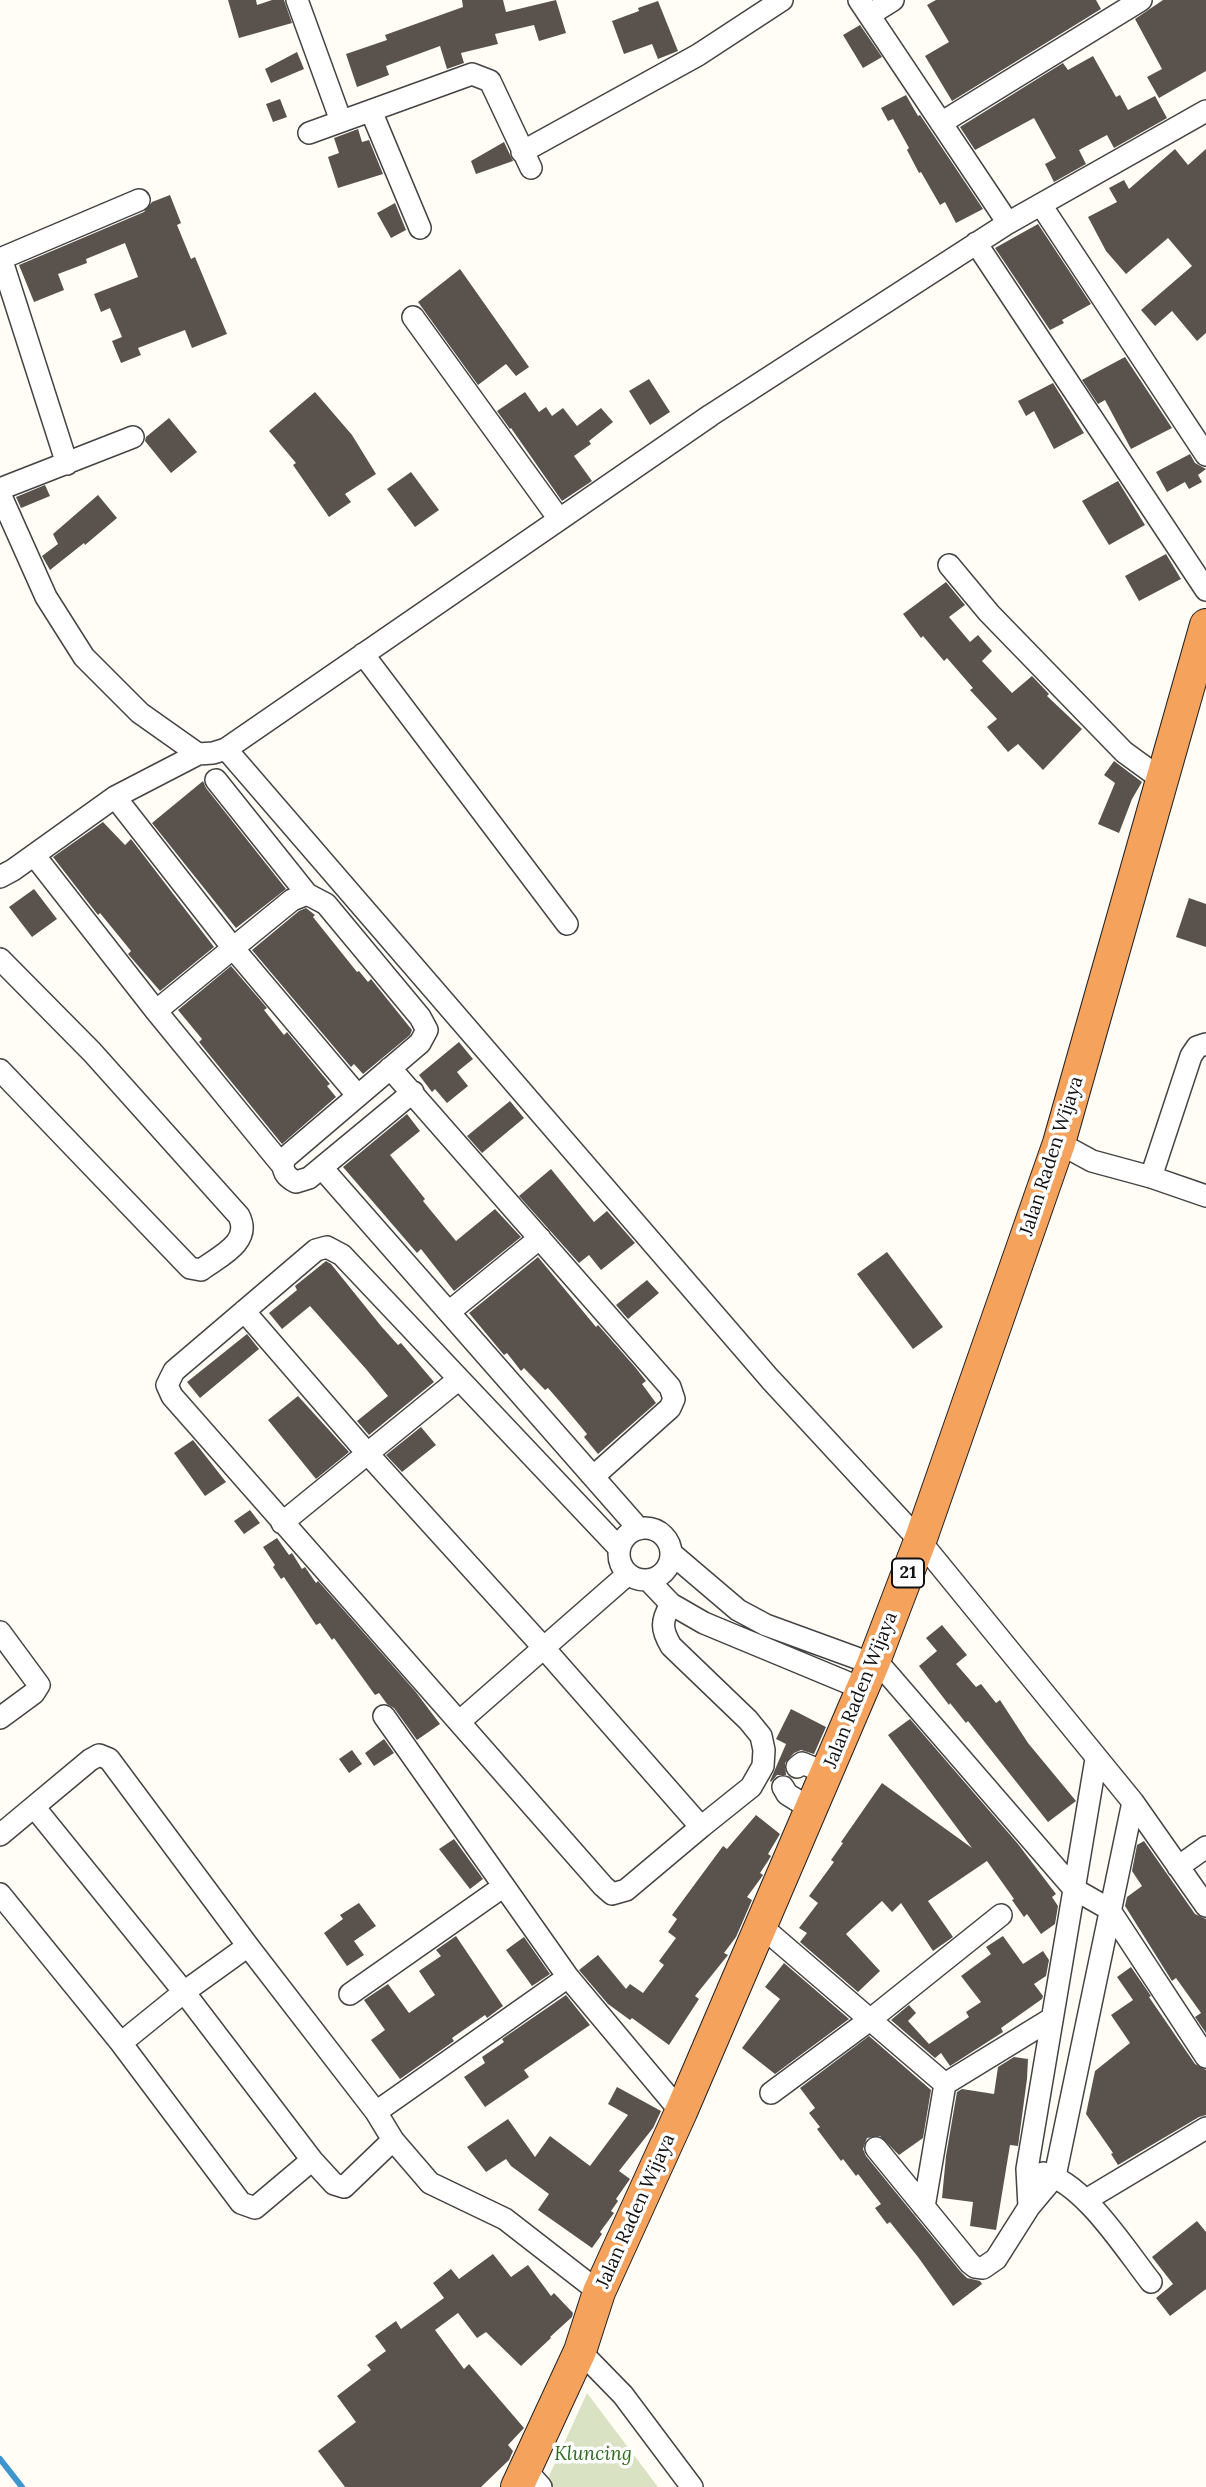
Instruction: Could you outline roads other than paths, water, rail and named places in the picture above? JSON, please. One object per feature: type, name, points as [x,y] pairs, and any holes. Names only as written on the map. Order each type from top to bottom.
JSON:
[{"type":"highway","name":"Jalan Raden Wijaya","points":[[528,2481],[580,2351],[599,2292],[681,2112],[811,1809],[812,1770],[870,1670],[920,1541],[1059,1143],[1206,625]]},
{"type":"street","points":[[297,0],[341,121]]},
{"type":"street","points":[[309,133],[472,74],[489,81],[526,160],[698,55],[782,0]]},
{"type":"street","points":[[893,0],[864,8],[1008,223]]},
{"type":"street","points":[[941,123],[1141,0]]},
{"type":"street","points":[[371,111],[420,228]]},
{"type":"street","points":[[0,877],[115,797],[198,754],[226,749],[711,415],[1008,223],[1206,111]]},
{"type":"street","points":[[67,464],[1,259],[139,200]]},
{"type":"street","points":[[1041,205],[1206,454]]},
{"type":"street","points":[[976,243],[1206,590]]},
{"type":"street","points":[[413,317],[559,519]]},
{"type":"street","points":[[133,437],[0,491],[46,597],[84,657],[140,713],[198,754]]},
{"type":"street","points":[[949,565],[989,613],[1124,752],[1161,779]]},
{"type":"street","points":[[363,654],[567,924]]},
{"type":"street","points":[[226,749],[770,1379],[920,1541],[1133,1802],[1206,1906]]},
{"type":"street","points":[[216,779],[307,894],[326,904],[421,1017],[427,1030],[420,1043],[285,1158],[282,1165]]},
{"type":"street","points":[[115,797],[233,948],[358,1096]]},
{"type":"street","points":[[34,855],[156,1011],[282,1165],[288,1178],[296,1182],[309,1178],[413,1092]]},
{"type":"street","points":[[156,1011],[292,900],[307,894]]},
{"type":"street","points":[[0,959],[92,1052],[239,1216],[243,1224],[240,1238],[234,1246],[201,1270],[190,1268],[0,1070]]},
{"type":"street","points":[[1151,1177],[1191,1056],[1196,1047],[1206,1044]]},
{"type":"street","points":[[390,1068],[670,1387],[674,1399],[670,1408],[594,1476]]},
{"type":"street","points":[[1059,1143],[1092,1161],[1206,1196]]},
{"type":"street","points":[[322,1168],[639,1529]]},
{"type":"street","points":[[449,1312],[540,1238]]},
{"type":"street","points":[[619,1548],[342,1255],[327,1247],[316,1250],[174,1371],[167,1385],[172,1396],[282,1523],[612,1894],[626,1890],[751,1787],[763,1766],[761,1736],[748,1720],[671,1646],[663,1633],[662,1619],[671,1604]]},
{"type":"street","points":[[244,1311],[701,1827]]},
{"type":"street","points":[[282,1523],[459,1379]]},
{"type":"street","points":[[639,1529],[654,1530],[661,1534],[670,1546],[671,1553],[665,1571],[658,1577],[638,1579],[628,1574],[620,1562],[619,1548],[626,1536],[639,1529]]},
{"type":"street","points":[[671,1553],[762,1635]]},
{"type":"street","points":[[459,1722],[628,1574]]},
{"type":"street","points":[[649,1580],[671,1604],[704,1623],[762,1635],[870,1670],[1074,1889],[1109,1909],[1206,2057]]},
{"type":"street","points":[[0,1632],[39,1685],[34,1693],[0,1718]]},
{"type":"street","points":[[384,1716],[568,1977],[681,2112]]},
{"type":"street","points":[[0,1835],[90,1760],[99,1755],[109,1759],[376,2112],[393,2140],[430,2183],[505,2219],[599,2292]]},
{"type":"street","points":[[1029,2207],[1027,2169],[1096,1759]]},
{"type":"street","points":[[783,1787],[787,1794],[811,1809]]},
{"type":"street","points":[[876,2148],[970,2263],[983,2268],[996,2259],[1029,2207],[1055,2176],[1133,1802]]},
{"type":"street","points":[[35,1808],[184,1992],[312,2160],[334,2183],[344,2186],[393,2140]]},
{"type":"street","points":[[1178,1867],[1206,1847]]},
{"type":"street","points":[[350,1994],[504,1886]]},
{"type":"street","points":[[0,1894],[121,2043],[241,2203],[255,2208],[312,2160]]},
{"type":"street","points":[[771,2093],[1001,1915]]},
{"type":"street","points":[[761,1926],[945,2084]]},
{"type":"street","points":[[121,2043],[184,1992],[248,1946]]},
{"type":"street","points":[[376,2112],[568,1977]]},
{"type":"street","points":[[924,2207],[945,2084],[1051,2019]]},
{"type":"street","points":[[1086,2200],[1206,2129]]},
{"type":"street","points":[[1027,2169],[1055,2176],[1086,2200],[1151,2282]]},
{"type":"street","points":[[580,2351],[623,2395],[692,2487]]},
{"type":"waterway","points":[[0,2459],[22,2487]]},
{"type":"park label","name":"Kluncing","points":[[593,2455]]}]
